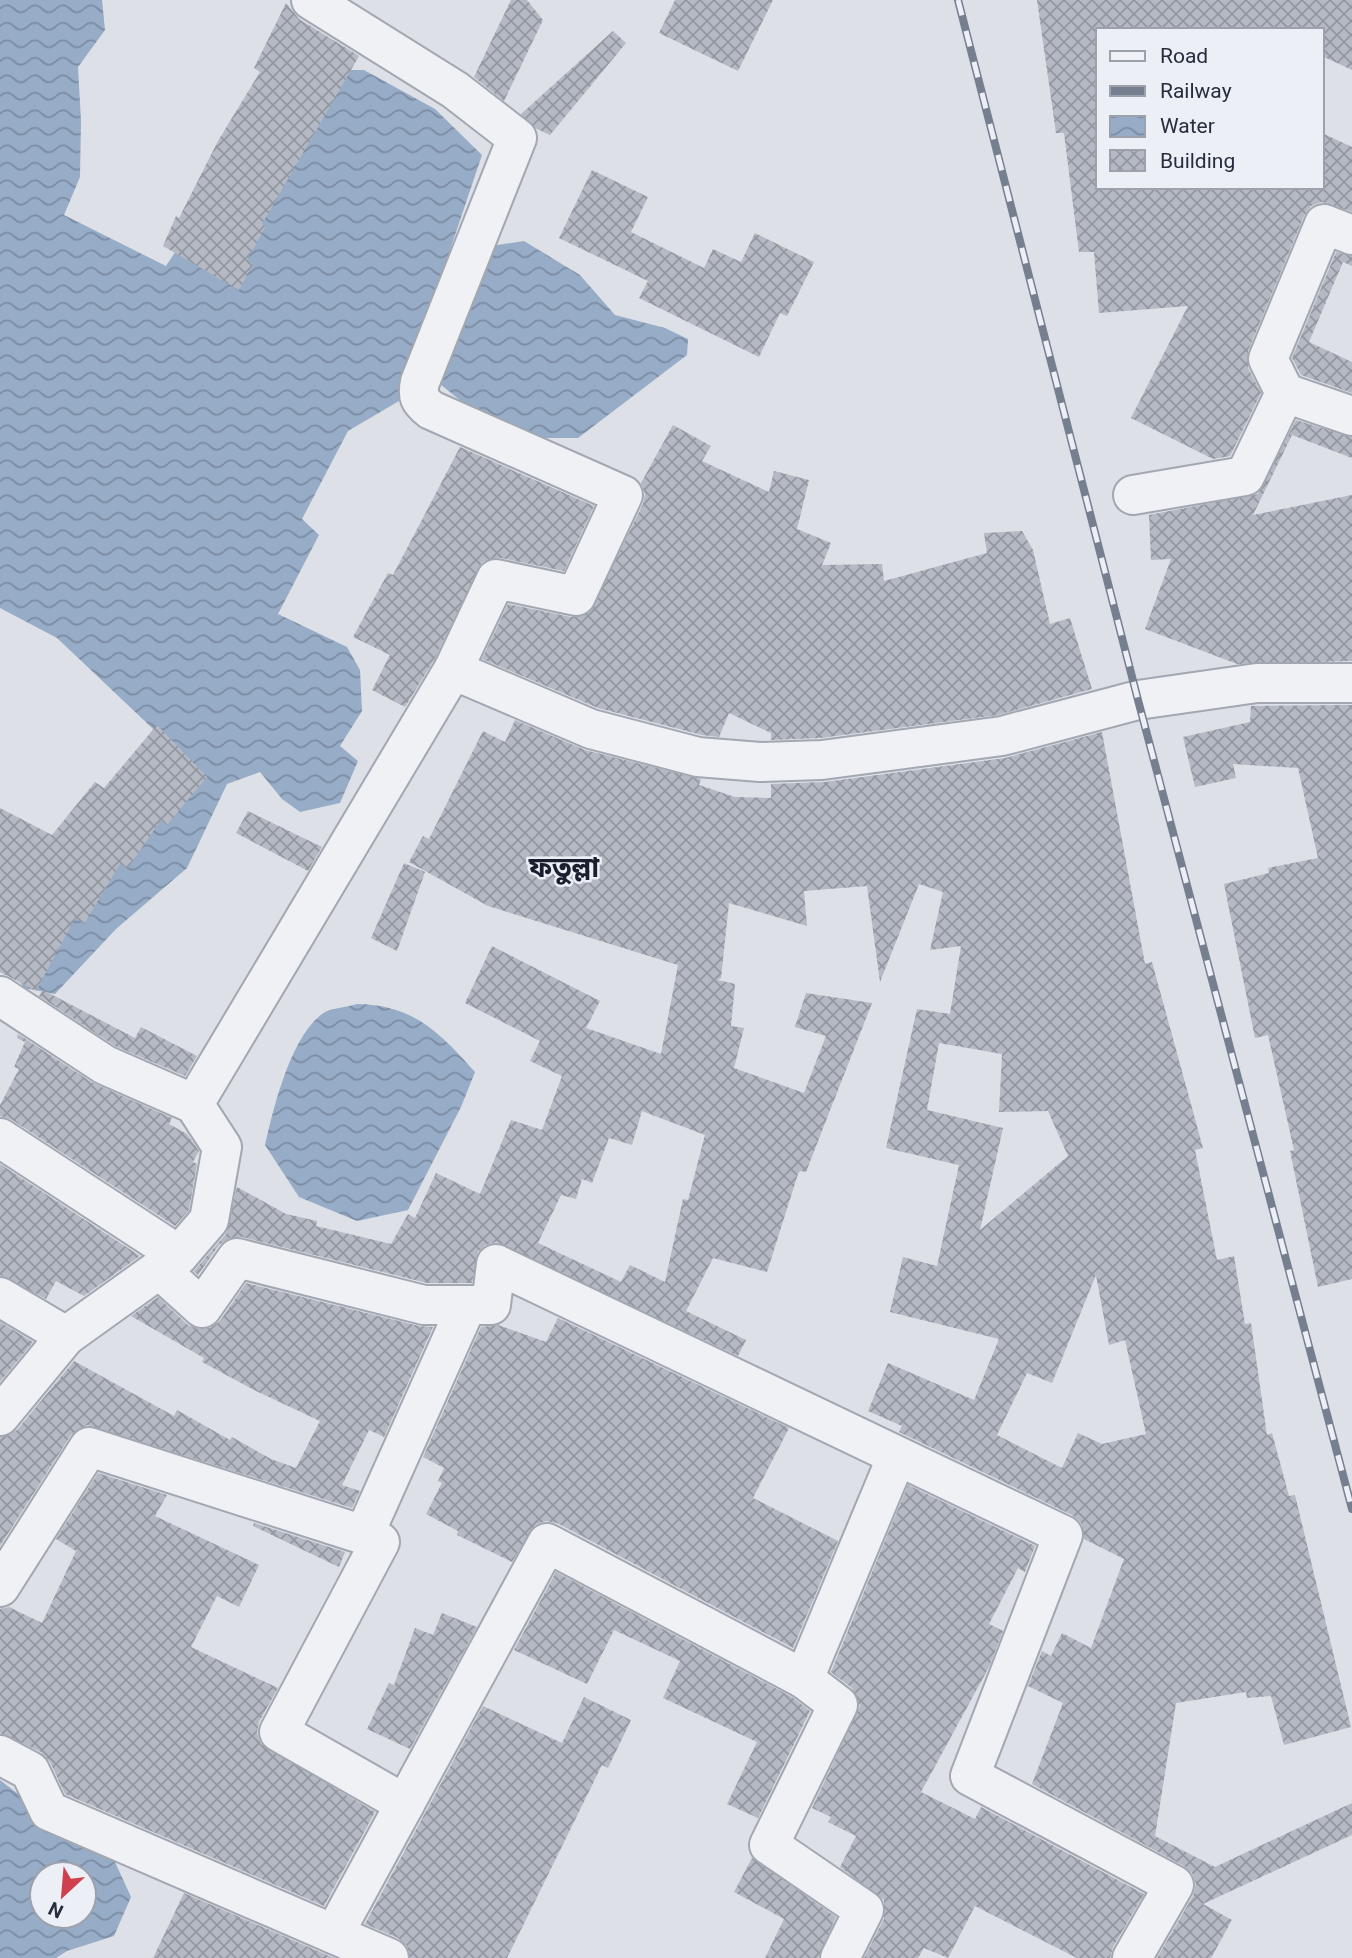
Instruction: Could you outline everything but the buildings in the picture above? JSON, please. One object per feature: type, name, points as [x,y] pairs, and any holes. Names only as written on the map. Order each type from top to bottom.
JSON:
[{"type":"street","points":[[194,1104],[453,670],[496,579],[576,596],[623,495],[431,410],[421,402],[417,394],[420,382],[517,138],[455,90],[311,0]]},
{"type":"street","points":[[1352,235],[1324,224],[1268,359],[1286,393],[1352,416]]},
{"type":"street","points":[[1133,495],[1245,476],[1286,393]]},
{"type":"street","points":[[453,670],[591,729],[698,757],[760,762],[822,760],[1002,736],[1138,700],[1257,683],[1352,683]]},
{"type":"street","points":[[0,996],[105,1065],[194,1104],[222,1147],[209,1220],[170,1263],[65,1336],[0,1416]]},
{"type":"street","points":[[0,1138],[170,1263],[202,1308],[237,1258],[424,1305],[491,1305],[496,1264],[1063,1535],[970,1776],[1174,1885],[1132,1958]]},
{"type":"street","points":[[0,1297],[65,1336]]},
{"type":"street","points":[[364,1535],[467,1305]]},
{"type":"street","points":[[0,1587],[89,1447],[380,1542],[279,1732],[405,1804]]},
{"type":"street","points":[[804,1679],[897,1456]]},
{"type":"street","points":[[334,1934],[547,1543],[804,1679],[838,1705],[769,1845],[864,1910],[840,1958]]},
{"type":"street","points":[[0,1755],[30,1771],[49,1811],[390,1958]]},
{"type":"water","points":[[0,0],[102,0],[105,30],[78,67],[80,177],[64,215],[166,266],[295,70],[364,70],[435,109],[482,155],[399,401],[348,431],[302,519],[319,535],[278,614],[347,647],[360,670],[362,711],[340,746],[358,761],[340,803],[300,812],[282,799],[260,772],[227,784],[187,868],[116,929],[55,994],[24,988],[10,967],[169,744],[57,638],[0,608]]},
{"type":"water","points":[[524,241],[580,275],[615,315],[665,328],[688,339],[687,355],[578,438],[532,438],[473,411],[440,384],[491,246]]},
{"type":"water","points":[[357,1004],[394,1009],[424,1023],[475,1072],[461,1107],[408,1210],[357,1221],[299,1197],[265,1145],[285,1073],[302,1037],[325,1012]]},
{"type":"water","points":[[0,1780],[22,1797],[110,1851],[131,1897],[114,1936],[67,1951],[56,1958],[0,1958]]},
{"type":"railway","points":[[958,0],[1138,700],[1352,1509]]},
{"type":"district","name":"ফতুল্লা","points":[[564,867]]}]
